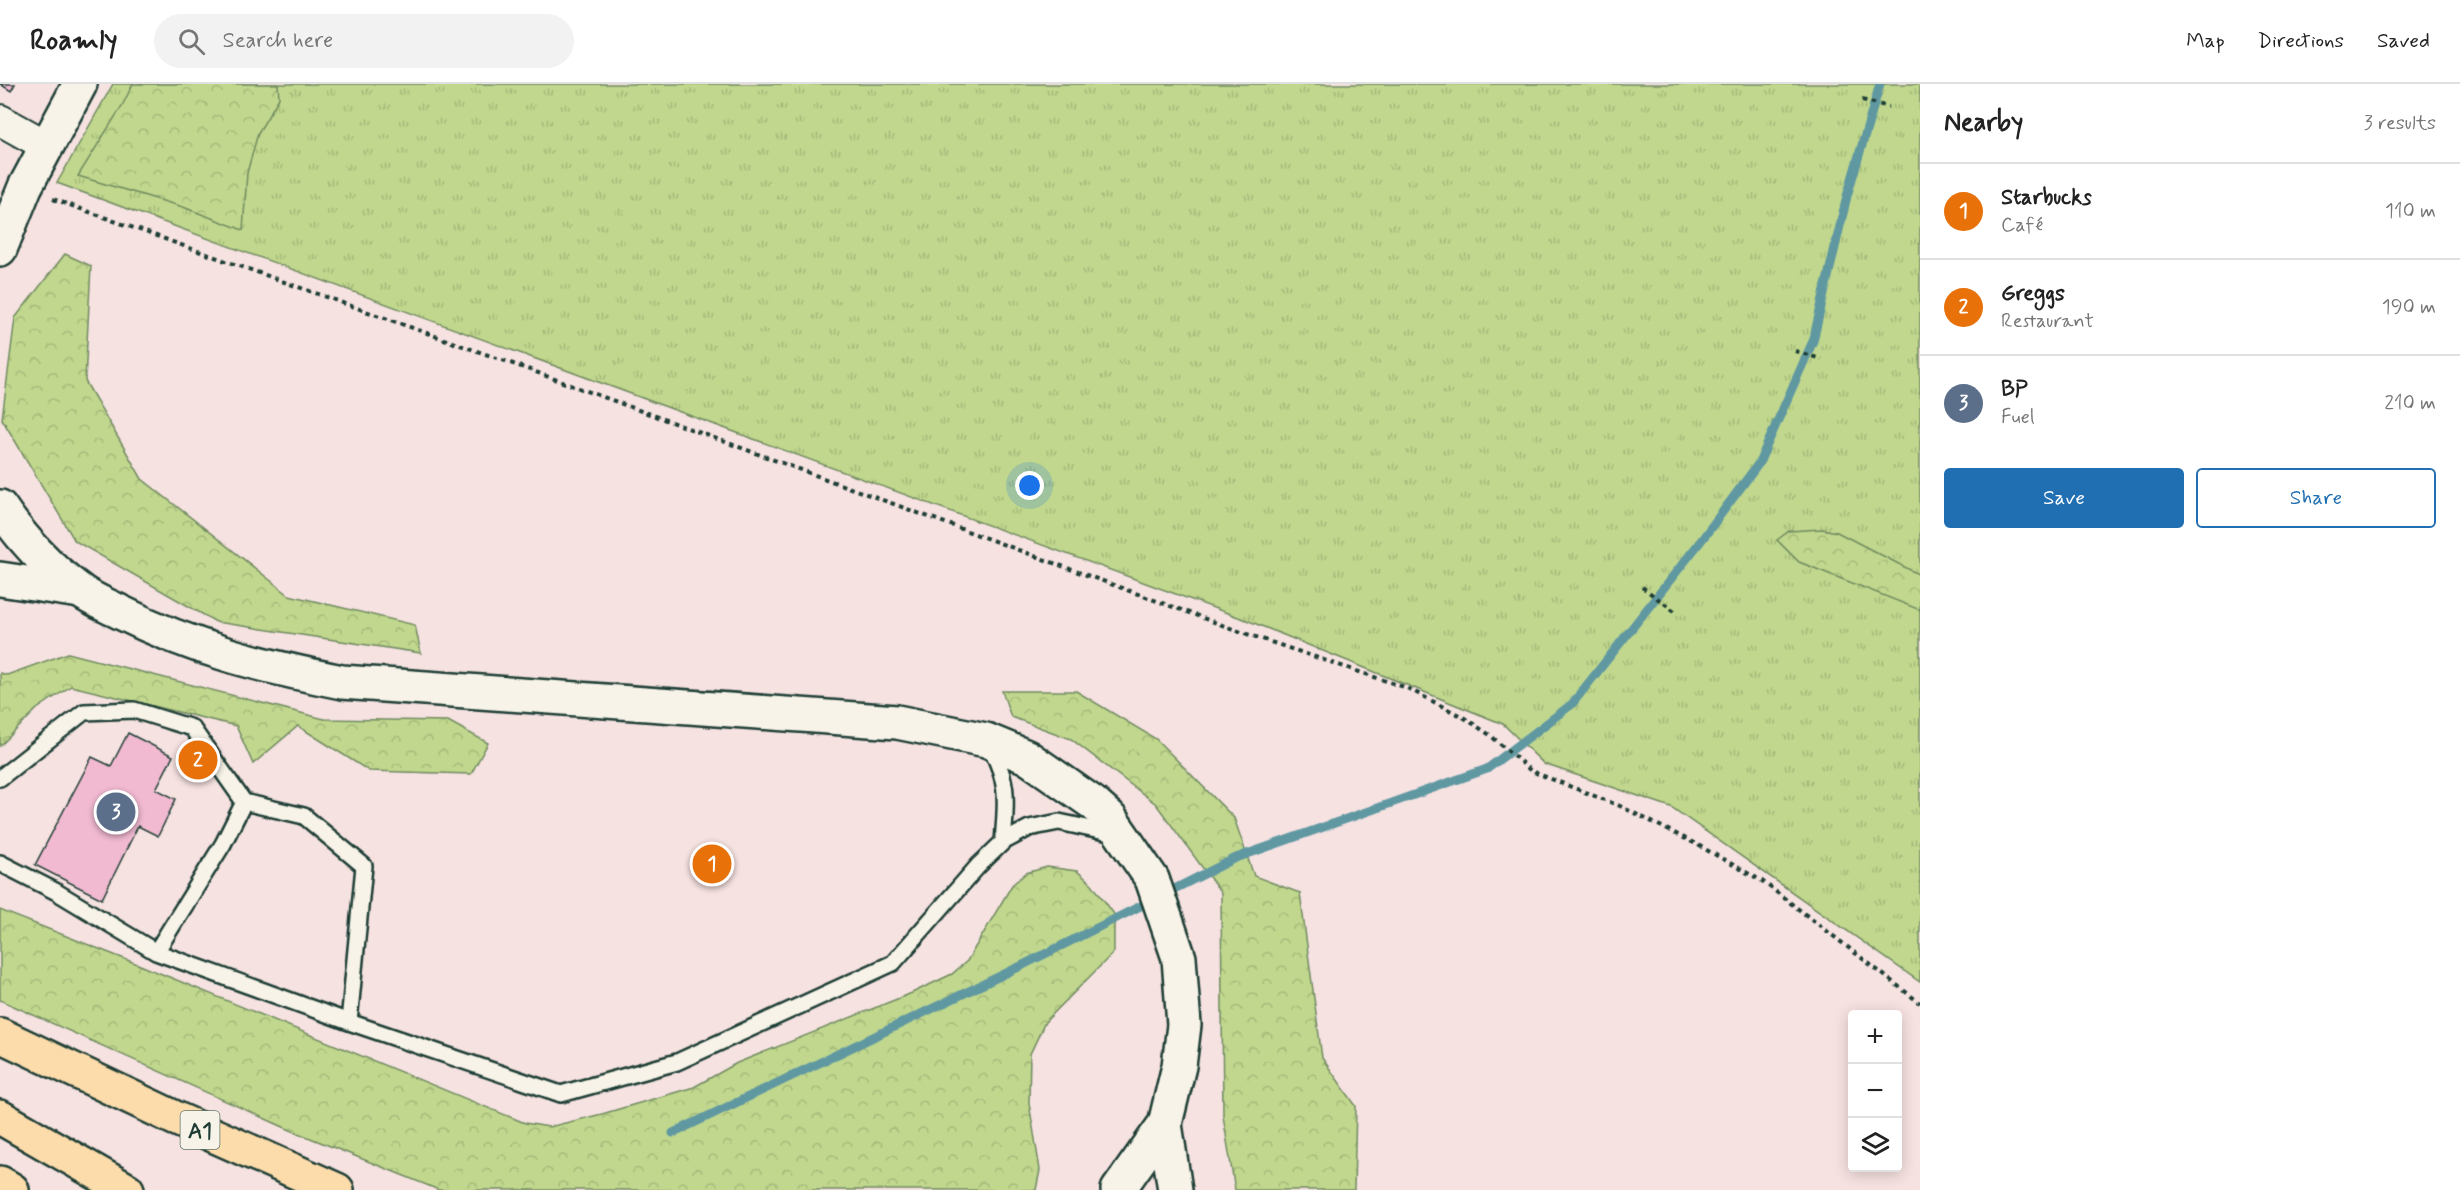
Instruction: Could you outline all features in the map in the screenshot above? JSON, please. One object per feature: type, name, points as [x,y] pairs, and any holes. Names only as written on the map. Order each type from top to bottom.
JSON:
[{"type":"main road","points":[[0,249],[25,187],[80,84]]},
{"type":"main road","points":[[0,508],[3,528],[0,543]]},
{"type":"main road","points":[[0,508],[27,543],[80,591],[145,625],[194,645],[265,667],[342,682],[897,722],[986,740],[1027,757],[1060,778],[1110,818],[1152,879],[1179,958],[1184,1025],[1179,1066],[1165,1124],[1118,1190]]},
{"type":"main road","points":[[0,579],[80,591]]},
{"type":"main road","name":"A1","points":[[0,1035],[177,1119],[337,1190]]},
{"type":"main road","points":[[0,1117],[127,1190]]},
{"type":"main road","points":[[1165,1124],[1175,1190]]},
{"type":"main road","points":[[0,1183],[12,1190]]},
{"type":"street","points":[[0,120],[47,146]]},
{"type":"lane","points":[[0,778],[84,712],[134,711],[192,728],[244,802],[304,816],[364,866],[349,1022]]},
{"type":"lane","points":[[986,740],[998,762],[1007,793],[1003,842]]},
{"type":"lane","points":[[156,952],[224,844],[244,802]]},
{"type":"lane","points":[[0,863],[55,891],[156,952],[349,1022],[561,1094],[677,1062],[893,963],[978,866],[1003,842],[1029,828],[1059,822],[1122,835]]},
{"type":"path","points":[[1862,100],[1889,107]]},
{"type":"path","points":[[25,187],[83,211],[530,370],[1241,632],[1407,688],[1463,717],[1490,735],[1531,771],[1620,806],[1696,844],[1762,881],[1920,1003]]},
{"type":"path","points":[[1795,351],[1821,358]]},
{"type":"path","points":[[1642,587],[1676,612]]},
{"type":"green space","points":[[113,84],[1920,84],[1920,982],[1671,807],[1544,764],[1503,724],[1249,621],[57,183]]},
{"type":"green space","points":[[133,84],[278,84],[279,98],[258,133],[247,173],[243,230],[183,207],[78,176],[122,106]]},
{"type":"green space","points":[[65,254],[91,266],[85,381],[142,479],[289,595],[415,625],[421,653],[216,622],[75,541],[2,419],[15,318]]},
{"type":"green space","points":[[1822,529],[1837,532],[1920,575],[1920,610],[1799,562],[1777,540],[1789,531]]},
{"type":"green space","points":[[68,653],[324,719],[448,721],[488,743],[471,774],[369,771],[298,726],[253,764],[236,726],[71,686],[37,709],[0,746],[0,673],[7,675]]},
{"type":"green space","points":[[1002,691],[1076,691],[1156,739],[1234,818],[1254,876],[1300,893],[1322,1058],[1356,1106],[1354,1190],[1235,1190],[1223,1116],[1221,893],[1156,804],[1071,739],[1011,717]]},
{"type":"green space","points":[[1047,867],[1077,871],[1092,884],[1114,914],[1114,952],[1045,1022],[1030,1054],[1029,1103],[1040,1170],[1036,1190],[439,1190],[288,1129],[0,1000],[0,910],[525,1123],[549,1127],[694,1087],[737,1063],[912,993],[952,974],[967,961],[1012,885],[1026,873]]},
{"type":"building","points":[[0,84],[15,84],[11,91]]},
{"type":"building","points":[[128,733],[173,756],[156,789],[176,799],[158,836],[138,826],[102,899],[35,865],[92,757],[111,766]]},
{"type":"waterway","points":[[673,1133],[1021,966],[1236,858],[1487,769],[1572,704],[1700,542],[1759,463],[1813,341],[1847,196],[1880,84]]},
{"type":"place","name":"Greggs","points":[[198,760]]},
{"type":"place","name":"BP","points":[[116,812]]},
{"type":"place","name":"Starbucks","points":[[712,864]]}]
